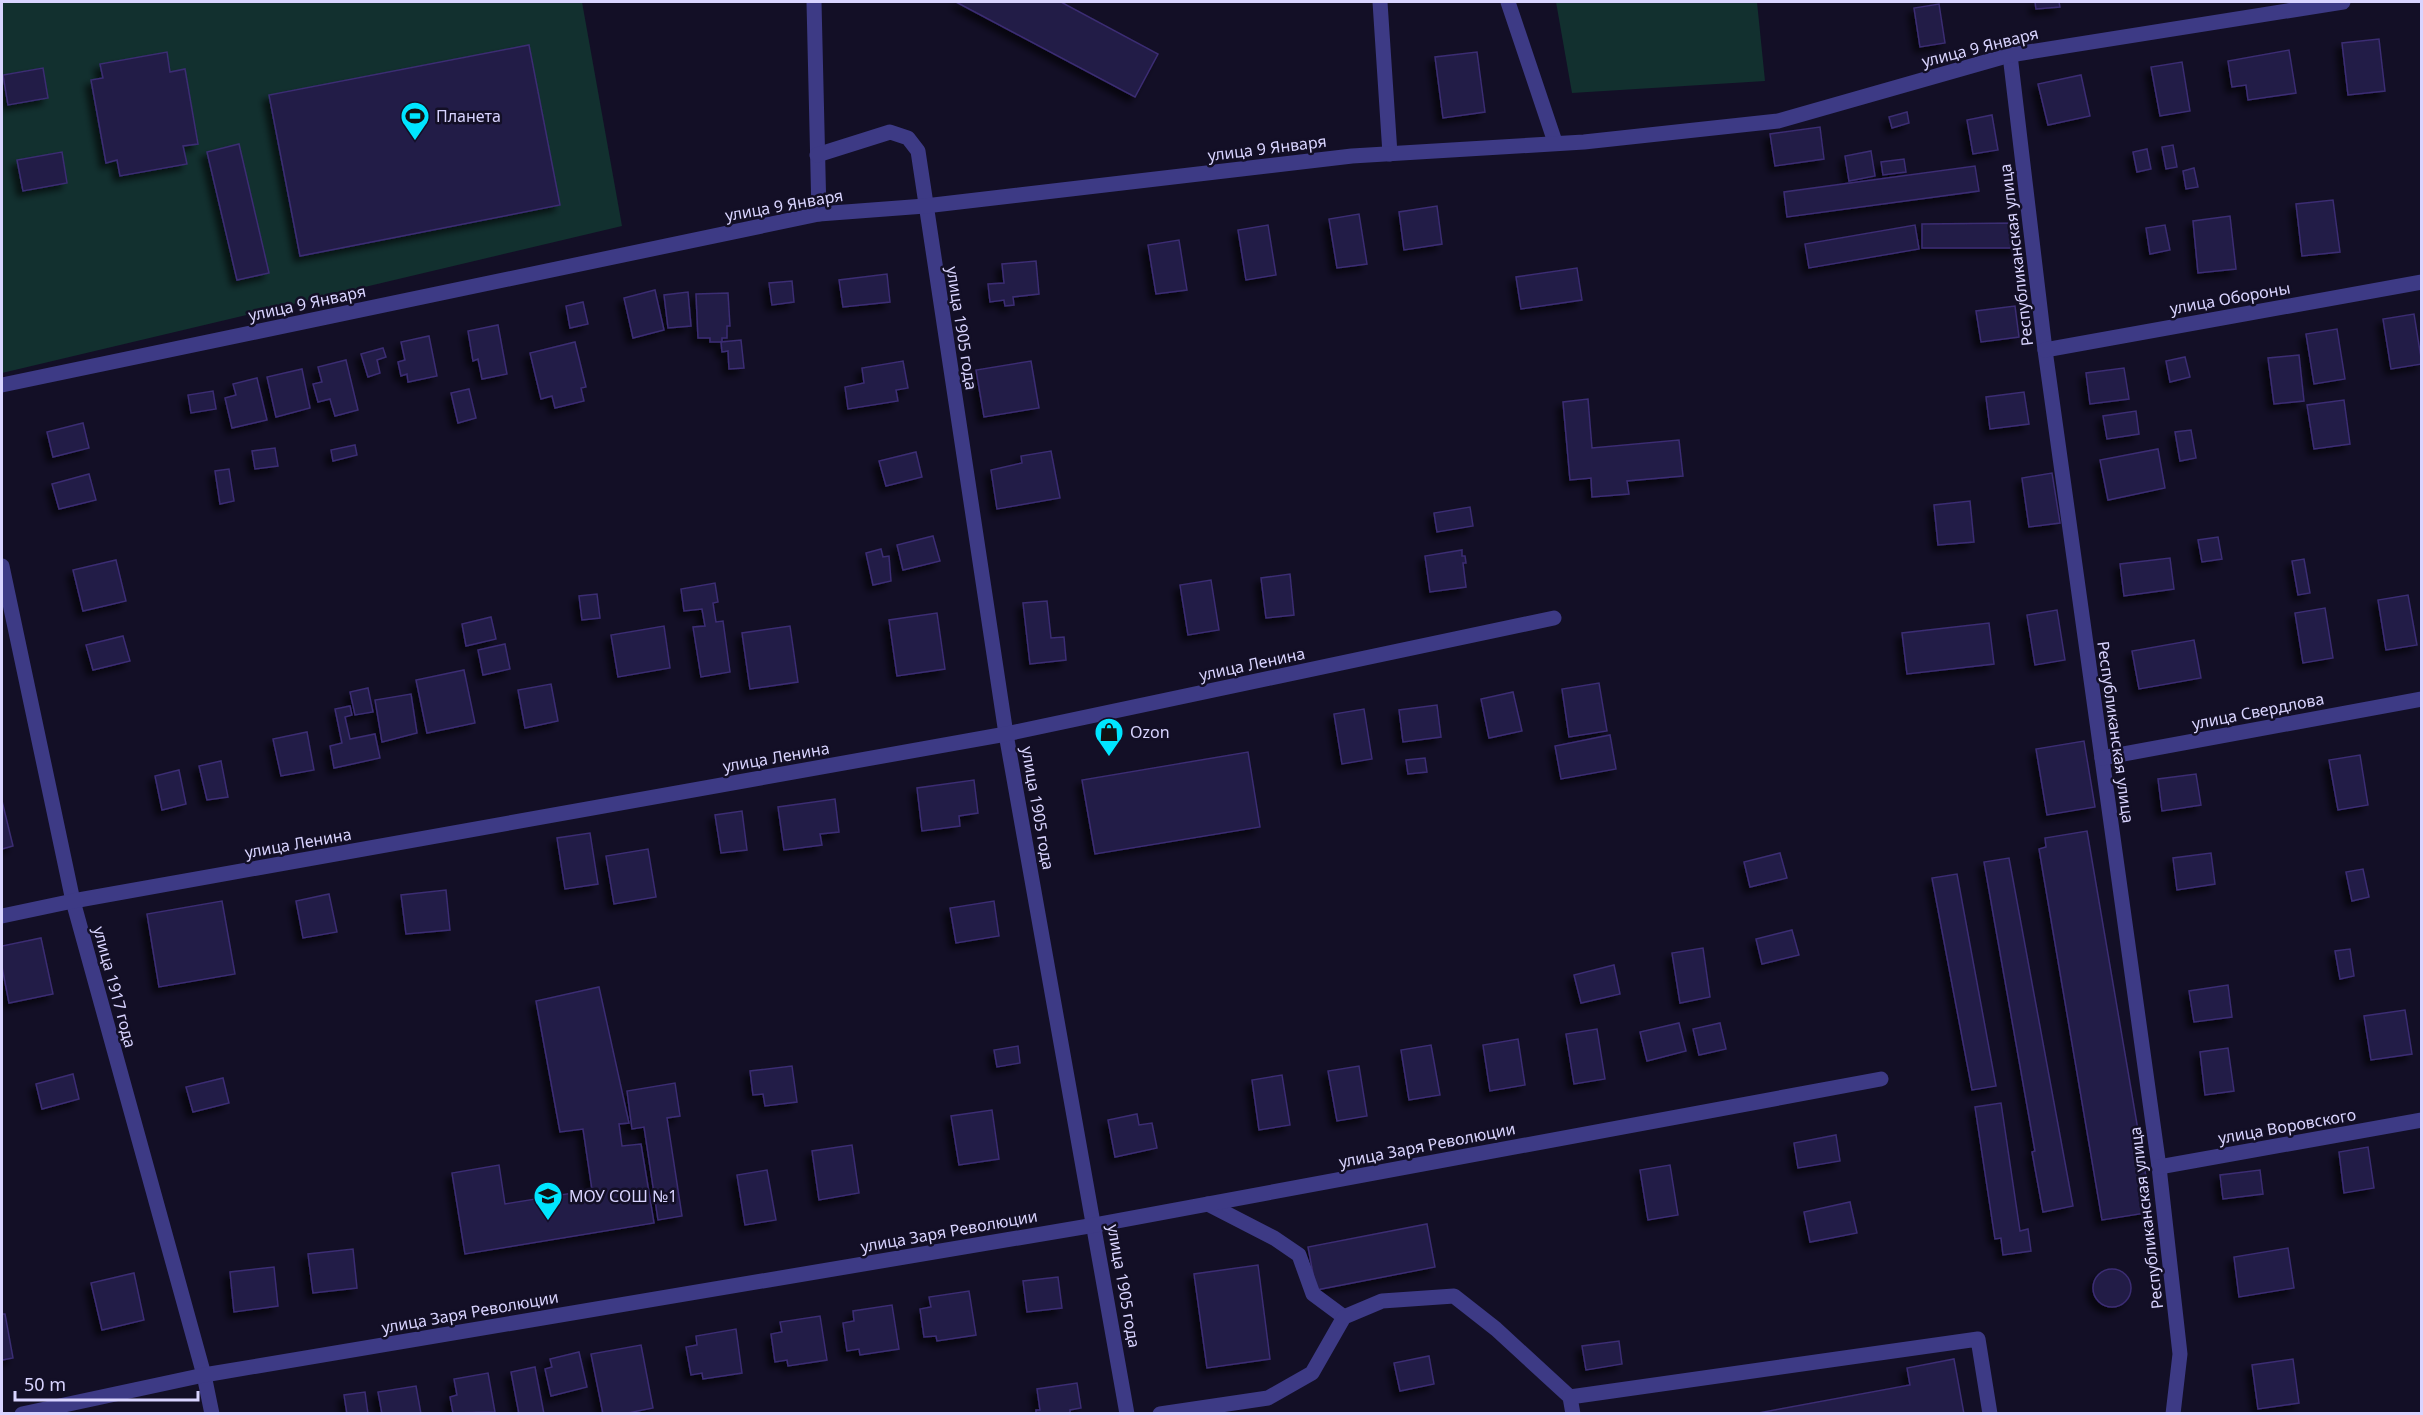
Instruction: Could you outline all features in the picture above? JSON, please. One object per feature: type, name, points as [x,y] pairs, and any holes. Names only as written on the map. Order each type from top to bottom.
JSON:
[{"type":"street","points":[[814,2],[819,214]]},
{"type":"street","points":[[1380,2],[1390,154]]},
{"type":"street","points":[[1509,2],[1555,142]]},
{"type":"street","name":"улица 9 Января","points":[[2,385],[819,214],[925,206],[1352,156],[1584,142],[1778,121],[2010,55],[2343,2]]},
{"type":"street","name":"Республиканская улица","points":[[2010,55],[2045,350],[2159,1167],[2180,1353],[2173,1413]]},
{"type":"street","name":"улица 1905 года","points":[[817,155],[890,132],[908,138],[918,151],[1006,734],[1127,1413]]},
{"type":"street","name":"улица Обороны","points":[[2045,350],[2421,282]]},
{"type":"street","name":"улица 1917 года","points":[[2,566],[73,901],[204,1375],[212,1413]]},
{"type":"street","name":"улица Ленина","points":[[2,916],[73,901],[1006,734],[1554,618]]},
{"type":"street","name":"улица Свердлова","points":[[2102,758],[2421,699]]},
{"type":"street","name":"улица Заря Революции","points":[[22,1413],[204,1375],[1095,1225],[1881,1079]]},
{"type":"street","name":"улица Воровского","points":[[2159,1167],[2421,1120]]},
{"type":"street","points":[[1208,1204],[1274,1238],[1299,1255],[1313,1293],[1344,1317]]},
{"type":"street","points":[[1160,1413],[1268,1398],[1312,1373],[1344,1317],[1382,1301],[1454,1296],[1496,1329],[1570,1397],[1573,1413]]},
{"type":"street","points":[[1570,1397],[1978,1339],[1990,1413]]},
{"type":"green space","points":[[2,2],[582,2],[622,226],[2,373]]},
{"type":"green space","points":[[1556,2],[1757,2],[1765,81],[1572,93]]},
{"type":"building","points":[[956,2],[1061,2],[1158,54],[1135,97]]},
{"type":"building","points":[[2035,2],[2059,2],[2060,7],[2036,9]]},
{"type":"building","points":[[1939,4],[1945,43],[1920,47],[1914,8]]},
{"type":"building","points":[[2379,39],[2385,91],[2348,95],[2342,43]]},
{"type":"building","points":[[529,45],[560,205],[300,256],[269,95]]},
{"type":"building","points":[[2289,50],[2296,93],[2248,100],[2246,85],[2232,87],[2228,61]]},
{"type":"building","points":[[167,52],[170,72],[185,69],[198,144],[183,146],[187,164],[120,176],[117,160],[106,163],[91,80],[103,78],[100,64]]},
{"type":"building","points":[[1477,52],[1485,112],[1443,118],[1435,57]]},
{"type":"building","points":[[2182,62],[2190,111],[2160,116],[2151,67]]},
{"type":"building","points":[[43,68],[48,98],[8,105],[3,75]]},
{"type":"building","points":[[2081,75],[2090,116],[2048,125],[2038,84]]},
{"type":"building","points":[[1907,112],[1909,123],[1892,128],[1889,117]]},
{"type":"building","points":[[1992,115],[1998,150],[1973,154],[1967,120]]},
{"type":"building","points":[[1820,127],[1824,159],[1775,166],[1770,134]]},
{"type":"building","points":[[239,144],[269,273],[237,280],[207,152]]},
{"type":"building","points":[[2173,145],[2177,167],[2166,169],[2162,147]]},
{"type":"building","points":[[2147,149],[2151,169],[2137,172],[2133,152]]},
{"type":"building","points":[[1871,151],[1875,176],[1849,181],[1845,156]]},
{"type":"building","points":[[62,152],[67,183],[23,191],[17,160]]},
{"type":"building","points":[[1904,159],[1906,172],[1883,175],[1881,162]]},
{"type":"building","points":[[1975,166],[1979,191],[1787,217],[1784,192]]},
{"type":"building","points":[[2194,168],[2198,187],[2186,189],[2183,171]]},
{"type":"building","points":[[2333,200],[2340,252],[2302,256],[2296,204]]},
{"type":"building","points":[[1437,206],[1442,244],[1404,250],[1399,212]]},
{"type":"building","points":[[1359,214],[1367,264],[1337,268],[1329,219]]},
{"type":"building","points":[[2230,216],[2236,269],[2198,273],[2193,221]]},
{"type":"building","points":[[2018,223],[2018,248],[1922,248],[1922,224]]},
{"type":"building","points":[[1268,225],[1276,275],[1246,280],[1238,230]]},
{"type":"building","points":[[1915,225],[1919,249],[1809,268],[1805,244]]},
{"type":"building","points":[[2165,225],[2170,250],[2150,254],[2146,228]]},
{"type":"building","points":[[1179,240],[1187,290],[1156,294],[1148,245]]},
{"type":"building","points":[[1036,261],[1039,294],[1013,297],[1014,305],[1005,306],[1004,300],[990,302],[988,284],[1004,283],[1002,264]]},
{"type":"building","points":[[1577,268],[1582,300],[1521,309],[1516,277]]},
{"type":"building","points":[[887,274],[890,302],[843,307],[839,280]]},
{"type":"building","points":[[792,281],[794,302],[772,305],[769,283]]},
{"type":"building","points":[[655,290],[664,330],[633,338],[624,298]]},
{"type":"building","points":[[688,292],[691,326],[668,328],[664,295]]},
{"type":"building","points":[[728,293],[730,326],[727,326],[727,338],[722,338],[722,342],[710,342],[710,338],[698,338],[696,294]]},
{"type":"building","points":[[583,302],[588,324],[570,328],[566,306]]},
{"type":"building","points":[[2015,306],[2019,337],[1981,342],[1976,311]]},
{"type":"building","points":[[2414,314],[2422,364],[2391,369],[2383,319]]},
{"type":"building","points":[[498,325],[507,374],[482,379],[478,359],[473,361],[468,331]]},
{"type":"building","points":[[2337,329],[2345,379],[2314,384],[2306,334]]},
{"type":"building","points":[[429,336],[437,376],[408,382],[407,374],[401,376],[398,362],[405,360],[401,342]]},
{"type":"building","points":[[741,340],[744,368],[729,369],[728,351],[722,352],[721,342]]},
{"type":"building","points":[[575,342],[586,387],[581,388],[584,401],[555,408],[552,396],[541,399],[530,353]]},
{"type":"building","points":[[383,348],[386,357],[377,360],[380,373],[368,377],[361,354]]},
{"type":"building","points":[[2299,355],[2304,401],[2274,404],[2268,358]]},
{"type":"building","points":[[2185,357],[2190,377],[2170,382],[2166,361]]},
{"type":"building","points":[[346,360],[358,410],[335,416],[330,399],[318,402],[313,384],[322,382],[318,367]]},
{"type":"building","points":[[903,361],[908,388],[896,390],[898,401],[848,409],[845,387],[864,383],[862,368]]},
{"type":"building","points":[[1031,361],[1039,408],[984,417],[976,370]]},
{"type":"building","points":[[2124,368],[2129,399],[2090,404],[2086,373]]},
{"type":"building","points":[[302,369],[310,408],[276,417],[267,377]]},
{"type":"building","points":[[257,378],[267,420],[232,428],[225,398],[236,395],[233,384]]},
{"type":"building","points":[[469,389],[476,418],[458,423],[451,393]]},
{"type":"building","points":[[213,391],[216,409],[191,413],[188,395]]},
{"type":"building","points":[[2024,392],[2029,424],[1990,429],[1986,397]]},
{"type":"building","points":[[1588,399],[1592,448],[1679,440],[1683,476],[1627,481],[1629,494],[1592,497],[1591,478],[1570,480],[1563,402]]},
{"type":"building","points":[[2344,400],[2350,444],[2314,449],[2307,405]]},
{"type":"building","points":[[2136,411],[2139,434],[2107,439],[2103,416]]},
{"type":"building","points":[[83,423],[89,448],[53,457],[47,432]]},
{"type":"building","points":[[2191,430],[2196,458],[2180,461],[2175,432]]},
{"type":"building","points":[[355,445],[357,455],[333,461],[331,450]]},
{"type":"building","points":[[275,448],[278,466],[255,469],[252,451]]},
{"type":"building","points":[[2158,449],[2165,488],[2108,500],[2100,460]]},
{"type":"building","points":[[1051,451],[1060,498],[997,509],[991,470],[1022,463],[1021,456]]},
{"type":"building","points":[[916,452],[922,477],[886,486],[879,461]]},
{"type":"building","points":[[229,469],[234,501],[220,504],[215,471]]},
{"type":"building","points":[[2052,473],[2060,523],[2029,527],[2022,478]]},
{"type":"building","points":[[89,474],[96,500],[59,509],[52,484]]},
{"type":"building","points":[[1970,501],[1974,542],[1938,545],[1934,505]]},
{"type":"building","points":[[1470,507],[1473,526],[1437,532],[1434,513]]},
{"type":"building","points":[[933,536],[940,561],[903,570],[897,545]]},
{"type":"building","points":[[2218,537],[2222,559],[2202,562],[2198,540]]},
{"type":"building","points":[[881,549],[883,557],[889,556],[891,581],[873,585],[866,553]]},
{"type":"building","points":[[1462,550],[1466,563],[1463,563],[1466,587],[1430,592],[1425,556]]},
{"type":"building","points":[[2170,558],[2174,589],[2124,596],[2120,564]]},
{"type":"building","points":[[2304,559],[2310,593],[2298,595],[2292,561]]},
{"type":"building","points":[[116,560],[126,601],[83,611],[73,570]]},
{"type":"building","points":[[1290,574],[1294,615],[1266,618],[1261,578]]},
{"type":"building","points":[[1211,580],[1219,630],[1188,635],[1180,585]]},
{"type":"building","points":[[715,583],[718,602],[713,603],[716,622],[723,621],[730,672],[701,677],[693,627],[705,626],[702,609],[684,611],[681,589]]},
{"type":"building","points":[[597,594],[600,618],[582,620],[579,596]]},
{"type":"building","points":[[2408,595],[2417,645],[2386,650],[2378,600]]},
{"type":"building","points":[[1047,601],[1051,638],[1064,637],[1066,660],[1030,664],[1023,603]]},
{"type":"building","points":[[2325,608],[2333,658],[2303,663],[2295,613]]},
{"type":"building","points":[[2057,610],[2065,660],[2035,665],[2027,615]]},
{"type":"building","points":[[937,613],[945,669],[897,676],[889,620]]},
{"type":"building","points":[[491,617],[496,639],[466,646],[462,624]]},
{"type":"building","points":[[1989,623],[1994,664],[1907,674],[1902,633]]},
{"type":"building","points":[[664,626],[670,668],[618,677],[611,635]]},
{"type":"building","points":[[790,626],[798,682],[750,689],[742,633]]},
{"type":"building","points":[[123,636],[130,661],[93,670],[86,645]]},
{"type":"building","points":[[2194,640],[2201,678],[2139,689],[2132,651]]},
{"type":"building","points":[[505,644],[510,669],[483,675],[478,650]]},
{"type":"building","points":[[464,670],[475,723],[427,733],[416,680]]},
{"type":"building","points":[[1599,683],[1607,731],[1569,737],[1562,689]]},
{"type":"building","points":[[551,684],[558,721],[525,728],[518,690]]},
{"type":"building","points":[[368,688],[373,712],[355,715],[350,692]]},
{"type":"building","points":[[1513,692],[1522,731],[1489,738],[1481,699]]},
{"type":"building","points":[[411,694],[417,733],[382,742],[375,700]]},
{"type":"building","points":[[1437,705],[1441,737],[1403,742],[1399,710]]},
{"type":"building","points":[[350,706],[352,715],[345,717],[350,739],[375,734],[380,758],[334,768],[330,746],[342,743],[335,709]]},
{"type":"building","points":[[1364,709],[1372,759],[1342,764],[1334,714]]},
{"type":"building","points":[[307,732],[314,770],[281,776],[273,739]]},
{"type":"building","points":[[1610,735],[1616,769],[1561,779],[1555,746]]},
{"type":"building","points":[[2084,741],[2095,807],[2047,815],[2036,749]]},
{"type":"building","points":[[1248,752],[1260,827],[1095,854],[1082,780]]},
{"type":"building","points":[[2360,755],[2368,805],[2338,810],[2329,760]]},
{"type":"building","points":[[1425,758],[1427,772],[1408,774],[1406,760]]},
{"type":"building","points":[[221,761],[228,797],[207,800],[199,766]]},
{"type":"building","points":[[179,770],[186,804],[162,810],[155,776]]},
{"type":"building","points":[[2196,774],[2201,805],[2162,811],[2158,779]]},
{"type":"building","points":[[974,780],[978,813],[959,816],[960,826],[922,831],[917,788]]},
{"type":"building","points":[[835,799],[839,832],[820,834],[822,845],[784,850],[778,807]]},
{"type":"building","points":[[2,801],[13,846],[2,849]]},
{"type":"building","points":[[742,811],[747,850],[721,853],[715,815]]},
{"type":"building","points":[[2087,831],[2152,1212],[2102,1220],[2039,849],[2046,847],[2045,838]]},
{"type":"building","points":[[590,833],[598,884],[565,889],[557,838]]},
{"type":"building","points":[[648,849],[656,897],[614,904],[606,856]]},
{"type":"building","points":[[1780,853],[1787,878],[1750,887],[1744,862]]},
{"type":"building","points":[[2211,853],[2215,884],[2177,890],[2173,858]]},
{"type":"building","points":[[2009,858],[2073,1206],[2043,1212],[2032,1152],[2035,1151],[1984,862]]},
{"type":"building","points":[[2363,869],[2369,897],[2352,901],[2346,872]]},
{"type":"building","points":[[1957,874],[1996,1086],[1972,1090],[1932,878]]},
{"type":"building","points":[[446,890],[450,930],[406,934],[401,895]]},
{"type":"building","points":[[329,894],[337,932],[303,938],[296,901]]},
{"type":"building","points":[[222,901],[235,974],[159,987],[147,914]]},
{"type":"building","points":[[994,901],[999,936],[956,943],[950,908]]},
{"type":"building","points":[[1792,930],[1799,955],[1762,964],[1756,939]]},
{"type":"building","points":[[41,938],[53,994],[9,1003],[2,967],[2,946]]},
{"type":"building","points":[[1703,948],[1710,997],[1680,1003],[1672,953]]},
{"type":"building","points":[[2350,949],[2354,976],[2340,979],[2335,951]]},
{"type":"building","points":[[1614,965],[1620,994],[1581,1003],[1574,975]]},
{"type":"building","points":[[2228,985],[2232,1017],[2194,1022],[2189,991]]},
{"type":"building","points":[[599,987],[629,1123],[619,1124],[622,1146],[641,1144],[654,1223],[465,1254],[452,1173],[499,1165],[505,1204],[592,1190],[583,1129],[560,1132],[536,1001]]},
{"type":"building","points":[[2405,1010],[2412,1054],[2371,1060],[2364,1016]]},
{"type":"building","points":[[1679,1023],[1686,1051],[1647,1061],[1640,1032]]},
{"type":"building","points":[[1720,1023],[1726,1049],[1699,1055],[1693,1029]]},
{"type":"building","points":[[1597,1029],[1605,1079],[1574,1084],[1566,1034]]},
{"type":"building","points":[[1518,1039],[1525,1085],[1490,1091],[1483,1045]]},
{"type":"building","points":[[1431,1045],[1440,1095],[1409,1100],[1401,1050]]},
{"type":"building","points":[[1018,1046],[1020,1063],[997,1067],[994,1050]]},
{"type":"building","points":[[2228,1048],[2234,1091],[2205,1095],[2200,1052]]},
{"type":"building","points":[[792,1066],[797,1102],[765,1106],[763,1094],[753,1095],[750,1071]]},
{"type":"building","points":[[1359,1066],[1367,1116],[1337,1121],[1328,1071]]},
{"type":"building","points":[[73,1074],[79,1099],[42,1109],[36,1084]]},
{"type":"building","points":[[1282,1075],[1290,1125],[1259,1130],[1252,1080]]},
{"type":"building","points":[[223,1078],[229,1103],[193,1112],[186,1087]]},
{"type":"building","points":[[675,1083],[680,1116],[667,1118],[682,1216],[658,1220],[644,1127],[632,1129],[627,1091]]},
{"type":"building","points":[[2001,1103],[2020,1231],[2028,1229],[2031,1251],[2003,1255],[2001,1238],[1995,1239],[1975,1107]]},
{"type":"building","points":[[992,1110],[999,1159],[959,1165],[951,1116]]},
{"type":"building","points":[[1137,1114],[1139,1125],[1152,1123],[1157,1148],[1115,1157],[1108,1120]]},
{"type":"building","points":[[1836,1135],[1840,1161],[1798,1168],[1794,1143]]},
{"type":"building","points":[[852,1145],[859,1193],[819,1200],[812,1151]]},
{"type":"building","points":[[2368,1147],[2374,1188],[2344,1193],[2339,1152]]},
{"type":"building","points":[[1670,1165],[1678,1215],[1648,1220],[1640,1170]]},
{"type":"building","points":[[767,1170],[776,1220],[745,1225],[737,1175]]},
{"type":"building","points":[[2260,1170],[2263,1194],[2223,1199],[2220,1175]]},
{"type":"building","points":[[1850,1202],[1857,1233],[1810,1242],[1804,1212]]},
{"type":"building","points":[[1427,1224],[1435,1267],[1316,1290],[1308,1247]]},
{"type":"building","points":[[2288,1248],[2294,1288],[2239,1297],[2234,1257]]},
{"type":"building","points":[[353,1249],[357,1288],[313,1293],[308,1254]]},
{"type":"building","points":[[1258,1265],[1270,1359],[1207,1368],[1194,1274]]},
{"type":"building","points":[[274,1267],[278,1306],[234,1312],[230,1272]]},
{"type":"building","points":[[2112,1269],[2126,1274],[2131,1288],[2126,1302],[2112,1307],[2098,1302],[2093,1288],[2098,1274]]},
{"type":"building","points":[[134,1273],[144,1320],[102,1330],[91,1283]]},
{"type":"building","points":[[1058,1277],[1062,1308],[1027,1312],[1023,1281]]},
{"type":"building","points":[[969,1291],[976,1335],[937,1341],[936,1336],[924,1337],[920,1309],[931,1307],[929,1297]]},
{"type":"building","points":[[892,1305],[899,1349],[860,1355],[859,1349],[847,1351],[843,1323],[854,1321],[853,1311]]},
{"type":"building","points":[[2,1314],[5,1314],[13,1358],[2,1360]]},
{"type":"building","points":[[820,1316],[827,1360],[788,1366],[787,1360],[775,1362],[771,1334],[782,1332],[780,1322]]},
{"type":"building","points":[[736,1329],[742,1373],[703,1379],[702,1373],[691,1375],[686,1347],[697,1345],[696,1336]]},
{"type":"building","points":[[1619,1341],[1622,1364],[1586,1370],[1582,1346]]},
{"type":"building","points":[[641,1345],[653,1408],[623,1414],[603,1414],[591,1354]]},
{"type":"building","points":[[579,1352],[587,1387],[551,1396],[545,1369],[552,1367],[550,1359]]},
{"type":"building","points":[[1429,1356],[1434,1384],[1400,1391],[1394,1363]]},
{"type":"building","points":[[1954,1359],[1964,1414],[1753,1414],[1910,1385],[1907,1368]]},
{"type":"building","points":[[2293,1359],[2299,1403],[2258,1409],[2252,1365]]},
{"type":"building","points":[[535,1367],[544,1414],[519,1414],[511,1372]]},
{"type":"building","points":[[488,1373],[495,1412],[453,1413],[450,1397],[457,1395],[454,1379]]},
{"type":"building","points":[[1077,1383],[1081,1408],[1070,1410],[1070,1414],[1036,1414],[1036,1410],[1040,1410],[1037,1389]]},
{"type":"building","points":[[416,1386],[421,1414],[382,1414],[378,1392]]},
{"type":"building","points":[[365,1392],[368,1414],[347,1414],[344,1395]]},
{"type":"place","name":"Планета","points":[[415,142]]},
{"type":"place","name":"Ozon","points":[[1109,758]]},
{"type":"place","name":"МОУ СОШ №1","points":[[548,1222]]}]
